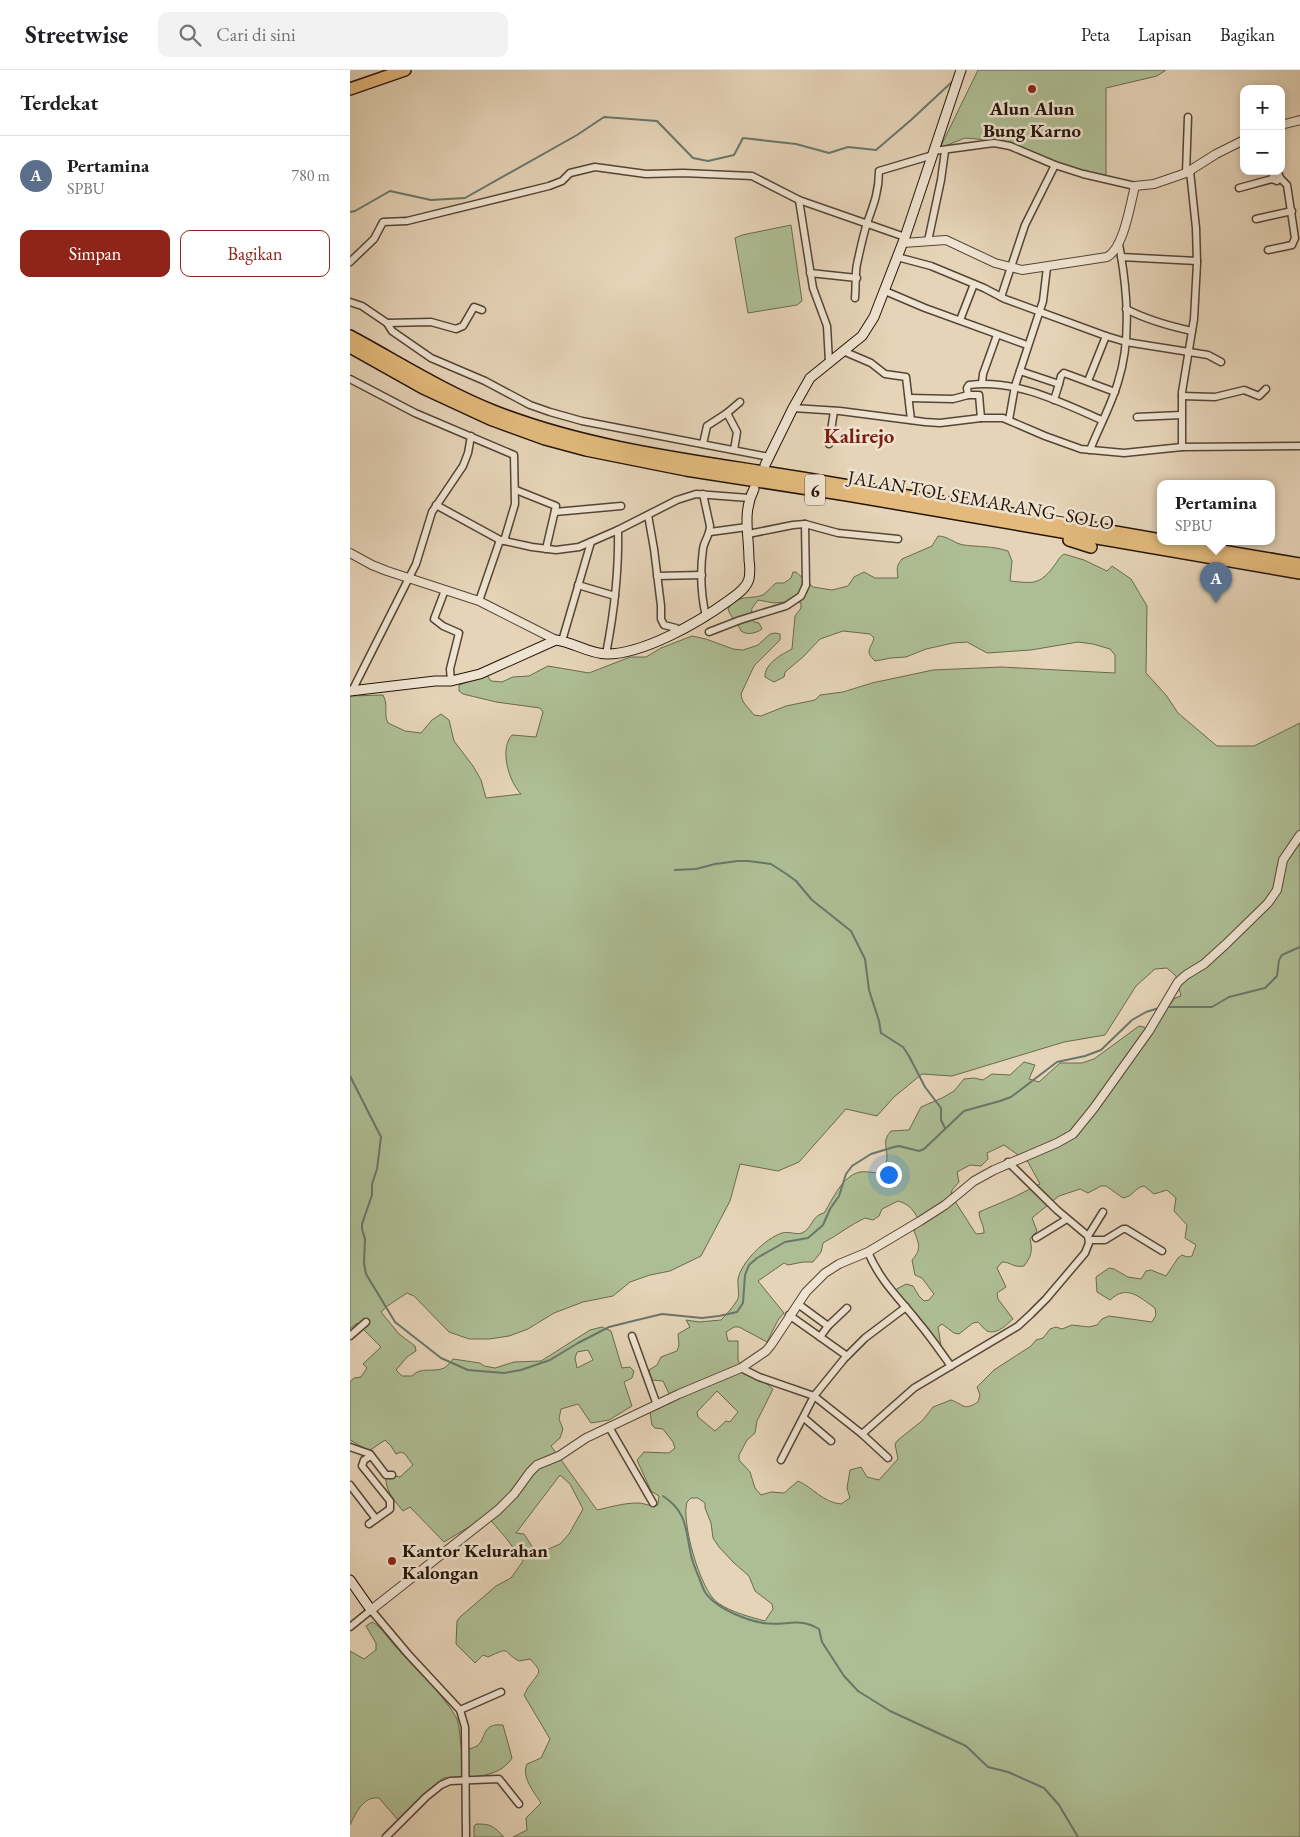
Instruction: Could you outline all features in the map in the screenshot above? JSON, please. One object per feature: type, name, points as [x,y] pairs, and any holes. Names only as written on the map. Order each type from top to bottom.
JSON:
[{"type":"highway","points":[[350,81],[382,70]]},
{"type":"highway","points":[[350,91],[405,70]]},
{"type":"highway","name":"JALAN TOL SEMARANG–SOLO","points":[[350,336],[435,384],[496,412],[590,442],[684,460],[1157,539]]},
{"type":"highway","name":"JALAN TOL SEMARANG–SOLO","points":[[350,347],[423,388],[490,419],[546,440],[586,450],[677,468],[847,495],[1300,573]]},
{"type":"highway","points":[[962,506],[983,504]]},
{"type":"highway","points":[[1033,528],[1091,547]]},
{"type":"highway","points":[[1187,545],[1300,564]]},
{"type":"main road","points":[[767,461],[810,378],[862,336],[869,327],[898,257],[961,70]]},
{"type":"main road","points":[[351,691],[435,681],[451,681],[480,674],[544,639],[559,640],[606,654],[633,650],[706,617],[740,591],[747,583],[750,568],[746,515],[749,498],[754,489]]},
{"type":"main road","points":[[350,1580],[371,1610]]},
{"type":"street","points":[[1182,447],[1182,396],[1192,331],[1198,261],[1196,228],[1188,172],[1188,117]]},
{"type":"street","points":[[1285,124],[1300,120]]},
{"type":"street","points":[[855,298],[856,267],[867,223],[876,202],[879,171],[933,153],[994,143],[1010,146],[1055,165],[1083,174],[1135,186],[1154,184],[1188,172],[1216,154],[1240,142]]},
{"type":"street","points":[[928,241],[945,151]]},
{"type":"street","points":[[1001,297],[1025,225],[1055,165]]},
{"type":"street","points":[[350,262],[374,239],[383,222],[407,221],[549,186],[562,181],[570,173],[595,167],[646,174],[682,173],[752,176],[799,200],[867,223],[904,240],[950,241],[995,263],[1022,270],[1107,257],[1112,254],[1119,244],[1135,186]]},
{"type":"street","points":[[1239,188],[1276,175],[1287,185],[1295,232],[1294,242],[1290,246],[1268,250]]},
{"type":"street","points":[[799,200],[815,298],[827,326],[829,362]]},
{"type":"street","points":[[1256,219],[1292,211]]},
{"type":"street","points":[[1090,450],[1115,392],[1126,342],[1126,309],[1122,257],[1119,244]]},
{"type":"street","points":[[898,257],[931,266],[1001,297],[1106,336],[1126,342],[1208,355],[1221,362]]},
{"type":"street","points":[[1122,257],[1198,261]]},
{"type":"street","points":[[1009,420],[1015,386],[1043,301],[1047,267]]},
{"type":"street","points":[[810,273],[857,278]]},
{"type":"street","points":[[960,320],[974,284]]},
{"type":"street","points":[[885,291],[925,308],[1027,345]]},
{"type":"street","points":[[350,302],[362,306],[387,323],[392,332],[431,358],[485,381],[530,405],[582,421],[734,450],[767,461]]},
{"type":"street","points":[[387,323],[430,322],[456,329],[463,326],[474,307],[482,310]]},
{"type":"street","points":[[1126,309],[1169,326],[1192,331]]},
{"type":"street","points":[[982,383],[983,374],[997,335]]},
{"type":"street","points":[[1088,381],[1106,336]]},
{"type":"street","points":[[843,351],[871,363],[884,374],[906,377],[911,420]]},
{"type":"street","points":[[1020,371],[1059,384]]},
{"type":"street","points":[[1054,400],[1063,373],[1115,392]]},
{"type":"street","points":[[350,379],[415,413],[514,455],[516,490],[514,511],[479,600]]},
{"type":"street","points":[[968,396],[968,386],[982,383],[1015,386],[1102,420]]},
{"type":"street","points":[[1182,396],[1216,396],[1244,390],[1258,396],[1266,390]]},
{"type":"street","points":[[909,398],[953,399],[979,395],[981,418]]},
{"type":"street","points":[[703,444],[707,426],[740,402]]},
{"type":"street","points":[[793,408],[940,423],[997,417],[1081,449],[1124,453],[1182,447],[1300,446]]},
{"type":"street","points":[[829,444],[834,411]]},
{"type":"street","points":[[727,413],[737,432],[734,450]]},
{"type":"street","points":[[1137,417],[1181,415]]},
{"type":"street","points":[[351,691],[416,564],[427,523],[436,504],[463,466],[468,453],[470,436]]},
{"type":"street","points":[[516,490],[556,506],[546,549]]},
{"type":"street","points":[[436,504],[502,540],[546,549],[572,549],[618,530],[677,500],[696,494],[749,498]]},
{"type":"street","points":[[703,494],[710,532],[703,547],[702,600],[706,617]]},
{"type":"street","points":[[555,512],[621,506]]},
{"type":"street","points":[[648,515],[661,620],[665,626],[676,628],[678,631]]},
{"type":"street","points":[[710,532],[804,524],[838,533],[898,538]]},
{"type":"street","points":[[709,632],[786,606],[801,596],[806,585],[804,524]]},
{"type":"street","points":[[606,654],[619,560],[618,530]]},
{"type":"street","points":[[559,640],[591,542]]},
{"type":"street","points":[[350,553],[372,565],[479,600],[544,639]]},
{"type":"street","points":[[657,576],[702,575]]},
{"type":"street","points":[[578,584],[615,596]]},
{"type":"street","points":[[445,590],[434,619],[443,626],[459,633],[450,669],[451,681]]},
{"type":"street","points":[[350,1627],[498,1510],[514,1494],[537,1465],[558,1456],[586,1438],[609,1427],[741,1368],[766,1351],[789,1315],[819,1278],[839,1264],[868,1252],[944,1205],[974,1181],[1008,1162],[1057,1143],[1077,1130],[1121,1071],[1167,1001],[1172,990],[1186,975],[1204,964],[1268,904],[1277,890],[1283,860],[1300,835]]},
{"type":"street","points":[[1008,1162],[1089,1238],[1105,1240],[1126,1229],[1162,1251]]},
{"type":"street","points":[[862,1434],[914,1388],[1018,1326],[1046,1299],[1085,1253],[1089,1238],[1103,1212]]},
{"type":"street","points":[[1036,1238],[1067,1219]]},
{"type":"street","points":[[868,1252],[880,1276],[892,1293],[906,1307],[951,1366]]},
{"type":"street","points":[[798,1304],[828,1326]]},
{"type":"street","points":[[782,1460],[814,1396],[847,1356],[866,1338],[906,1307]]},
{"type":"street","points":[[820,1337],[828,1326],[847,1308]]},
{"type":"street","points":[[789,1315],[847,1356]]},
{"type":"street","points":[[350,1336],[366,1322]]},
{"type":"street","points":[[632,1336],[657,1405]]},
{"type":"street","points":[[741,1368],[759,1377],[814,1396],[862,1434],[888,1458]]},
{"type":"street","points":[[804,1418],[831,1441]]},
{"type":"street","points":[[609,1427],[653,1503]]},
{"type":"street","points":[[350,1447],[366,1452],[386,1475],[392,1475]]},
{"type":"street","points":[[369,1524],[390,1509],[391,1505],[390,1501],[362,1466],[364,1460],[371,1456]]},
{"type":"street","points":[[350,1485],[376,1519]]},
{"type":"street","points":[[371,1610],[408,1654],[460,1710],[465,1727],[466,1837]]},
{"type":"street","points":[[460,1710],[501,1692]]},
{"type":"street","points":[[386,1837],[426,1796],[450,1781],[498,1779],[519,1804]]},
{"type":"green space","points":[[978,70],[1166,70],[1157,76],[1106,88],[1106,176],[1058,164],[1026,153],[1001,141],[965,138],[940,148]]},
{"type":"green space","points":[[791,225],[802,301],[797,305],[748,313],[735,238]]},
{"type":"green space","points":[[938,536],[970,546],[991,547],[1008,551],[1012,561],[1010,581],[1035,582],[1039,580],[1049,572],[1064,554],[1084,560],[1107,571],[1112,566],[1131,579],[1147,606],[1146,673],[1166,695],[1178,713],[1217,746],[1254,746],[1300,723],[1300,1837],[513,1837],[527,1830],[526,1818],[541,1803],[529,1784],[526,1769],[527,1764],[541,1758],[550,1739],[524,1695],[539,1672],[530,1659],[519,1661],[506,1651],[488,1657],[483,1655],[475,1663],[456,1644],[457,1621],[460,1617],[496,1586],[511,1578],[523,1561],[487,1516],[444,1542],[410,1507],[403,1511],[388,1489],[385,1478],[388,1471],[400,1477],[413,1465],[405,1454],[401,1452],[396,1454],[385,1440],[369,1451],[350,1440],[350,1382],[354,1378],[361,1377],[367,1368],[363,1364],[381,1347],[357,1323],[350,1329],[350,696],[383,695],[386,703],[388,723],[405,731],[421,733],[432,720],[441,714],[449,720],[454,741],[481,780],[486,798],[521,794],[509,774],[506,748],[512,735],[536,737],[543,712],[540,708],[496,702],[463,694],[459,691],[459,685],[487,675],[491,681],[502,682],[513,677],[529,676],[548,666],[589,673],[630,657],[646,657],[661,648],[692,636],[733,649],[743,650],[758,645],[770,634],[780,634],[780,640],[754,666],[741,694],[744,703],[754,715],[761,716],[786,706],[815,700],[820,695],[843,692],[872,683],[933,670],[1001,667],[1115,673],[1115,655],[1110,649],[1093,644],[1078,642],[1031,650],[987,653],[967,642],[953,643],[926,649],[906,657],[875,661],[869,652],[874,638],[870,634],[843,631],[820,639],[785,672],[784,677],[774,682],[765,677],[765,672],[774,660],[792,649],[795,616],[801,608],[801,603],[797,601],[774,603],[758,600],[752,608],[751,618],[754,622],[759,623],[762,629],[751,633],[741,631],[728,609],[735,601],[762,595],[776,583],[784,583],[791,578],[793,572],[796,572],[813,587],[832,590],[848,586],[854,577],[864,572],[875,578],[898,578],[897,568],[902,559],[932,546]],"holes":[[[1167,968],[1176,976],[1181,996],[1175,998],[1152,1029],[1139,1026],[1094,1059],[1082,1063],[1060,1063],[1039,1082],[1029,1079],[1035,1065],[1024,1062],[1010,1075],[992,1074],[983,1080],[974,1078],[964,1079],[954,1091],[921,1107],[909,1130],[891,1131],[888,1135],[886,1141],[887,1160],[880,1173],[860,1172],[854,1174],[843,1183],[824,1213],[817,1216],[805,1231],[802,1233],[782,1233],[762,1245],[749,1258],[740,1272],[737,1300],[721,1320],[699,1322],[686,1320],[690,1327],[678,1334],[679,1345],[677,1351],[661,1357],[657,1365],[649,1370],[652,1380],[663,1381],[673,1402],[650,1412],[652,1425],[655,1428],[663,1429],[673,1442],[675,1448],[669,1453],[644,1452],[637,1460],[651,1491],[659,1496],[658,1505],[633,1503],[597,1510],[551,1446],[560,1438],[563,1429],[559,1419],[561,1409],[578,1404],[591,1423],[609,1420],[632,1406],[624,1382],[632,1378],[634,1371],[630,1367],[622,1368],[611,1331],[602,1327],[590,1330],[541,1361],[514,1362],[495,1368],[484,1366],[480,1363],[453,1359],[444,1368],[423,1370],[412,1376],[402,1376],[396,1370],[407,1357],[416,1351],[415,1346],[399,1334],[381,1312],[407,1293],[414,1296],[449,1332],[469,1339],[509,1336],[528,1329],[554,1313],[583,1302],[613,1296],[630,1282],[670,1271],[701,1256],[730,1201],[740,1164],[778,1171],[799,1162],[846,1109],[877,1116],[894,1097],[922,1074],[952,1076],[1064,1042],[1105,1035],[1136,986],[1155,969]],[[1004,1145],[1028,1162],[1040,1184],[979,1212],[984,1233],[976,1234],[951,1195],[952,1190],[959,1182],[957,1172],[970,1165],[981,1166],[988,1159],[987,1153]],[[1101,1186],[1106,1186],[1123,1198],[1130,1196],[1138,1188],[1144,1186],[1154,1194],[1167,1190],[1176,1198],[1174,1211],[1187,1225],[1185,1238],[1196,1245],[1192,1256],[1182,1255],[1178,1258],[1166,1276],[1151,1270],[1146,1271],[1141,1279],[1128,1277],[1109,1268],[1096,1277],[1097,1292],[1110,1300],[1122,1293],[1133,1294],[1155,1308],[1156,1315],[1152,1322],[1109,1316],[1102,1319],[1097,1325],[1089,1327],[1072,1325],[1062,1329],[1056,1327],[1050,1329],[1043,1338],[1036,1340],[1031,1346],[994,1370],[977,1387],[980,1395],[978,1402],[967,1407],[951,1400],[933,1407],[923,1420],[895,1444],[898,1459],[879,1480],[867,1477],[861,1467],[850,1470],[847,1488],[850,1498],[841,1504],[823,1498],[798,1481],[784,1493],[771,1492],[761,1495],[755,1488],[750,1472],[739,1460],[739,1455],[747,1440],[755,1433],[757,1421],[773,1389],[763,1381],[744,1374],[738,1360],[738,1341],[728,1341],[726,1332],[734,1327],[739,1327],[767,1342],[778,1320],[784,1313],[758,1281],[784,1263],[788,1265],[813,1262],[821,1252],[823,1243],[865,1218],[873,1220],[879,1216],[882,1209],[898,1201],[902,1202],[912,1209],[920,1223],[914,1231],[919,1246],[912,1260],[915,1275],[922,1278],[934,1294],[929,1300],[924,1301],[913,1286],[906,1284],[895,1290],[896,1301],[936,1349],[941,1346],[938,1327],[942,1324],[954,1333],[959,1334],[973,1323],[978,1322],[987,1331],[994,1332],[1013,1319],[998,1299],[997,1293],[1006,1287],[997,1268],[1002,1262],[1024,1266],[1031,1254],[1030,1239],[1037,1231],[1032,1218],[1059,1196],[1080,1189],[1088,1193]],[[588,1350],[593,1360],[577,1368],[575,1358],[577,1352]],[[717,1391],[738,1412],[730,1422],[726,1421],[715,1431],[698,1417],[697,1412]],[[560,1475],[570,1484],[583,1509],[569,1534],[560,1544],[537,1554],[524,1534],[516,1533]],[[691,1498],[698,1498],[705,1503],[713,1538],[733,1562],[749,1576],[755,1591],[772,1604],[773,1609],[765,1621],[729,1609],[718,1603],[711,1596],[699,1571],[689,1539],[687,1502]]]},
{"type":"green space","points":[[372,1622],[382,1630],[450,1707],[457,1720],[462,1751],[477,1746],[491,1726],[503,1725],[512,1758],[498,1771],[490,1774],[443,1778],[398,1820],[379,1798],[373,1798],[364,1802],[350,1825],[350,1651],[364,1659],[376,1650],[376,1643],[366,1626]]},
{"type":"green space","points":[[476,1824],[492,1826],[504,1837],[474,1837],[474,1826]]},
{"type":"waterway","points":[[350,212],[390,191],[431,200],[465,198],[577,135],[604,117],[657,121],[693,158],[708,161],[734,155],[743,138],[796,144],[829,153],[848,147],[876,150],[954,80]]},
{"type":"waterway","points":[[675,870],[696,869],[738,861],[771,864],[796,881],[812,900],[851,931],[865,959],[869,990],[881,1033],[903,1047],[925,1087],[941,1108],[941,1120],[945,1128]]},
{"type":"waterway","points":[[1166,1007],[1212,1007],[1229,997],[1265,988],[1277,976],[1279,960],[1282,955],[1300,947]]},
{"type":"waterway","points":[[350,1076],[381,1137],[377,1169],[372,1184],[372,1195],[362,1224],[365,1239],[364,1263],[366,1274],[395,1322],[441,1358],[468,1370],[504,1373],[521,1370],[550,1360],[609,1327],[662,1314],[702,1318],[737,1312],[743,1303],[745,1275],[749,1265],[757,1258],[785,1242],[808,1238],[823,1225],[830,1209],[839,1196],[846,1174],[852,1166],[871,1154],[894,1147],[899,1146],[919,1151],[924,1149],[964,1111],[1011,1097],[1057,1062],[1085,1056],[1101,1050],[1132,1020],[1146,1012],[1159,1008]]},
{"type":"waterway","points":[[663,1496],[678,1509],[682,1516],[692,1559],[704,1591],[714,1602],[734,1614],[756,1622],[771,1624],[797,1622],[819,1629],[822,1642],[844,1676],[858,1691],[890,1711],[966,1746],[988,1767],[1008,1772],[1044,1788],[1059,1805],[1078,1837]]},
{"type":"place","name":"Alun Alun Bung Karno","points":[[1032,89]]},
{"type":"place","name":"Pertamina","points":[[1216,603]]},
{"type":"place","name":"Kantor Kelurahan Kalongan","points":[[392,1561]]},
{"type":"district","name":"Kalirejo","points":[[859,435]]}]
